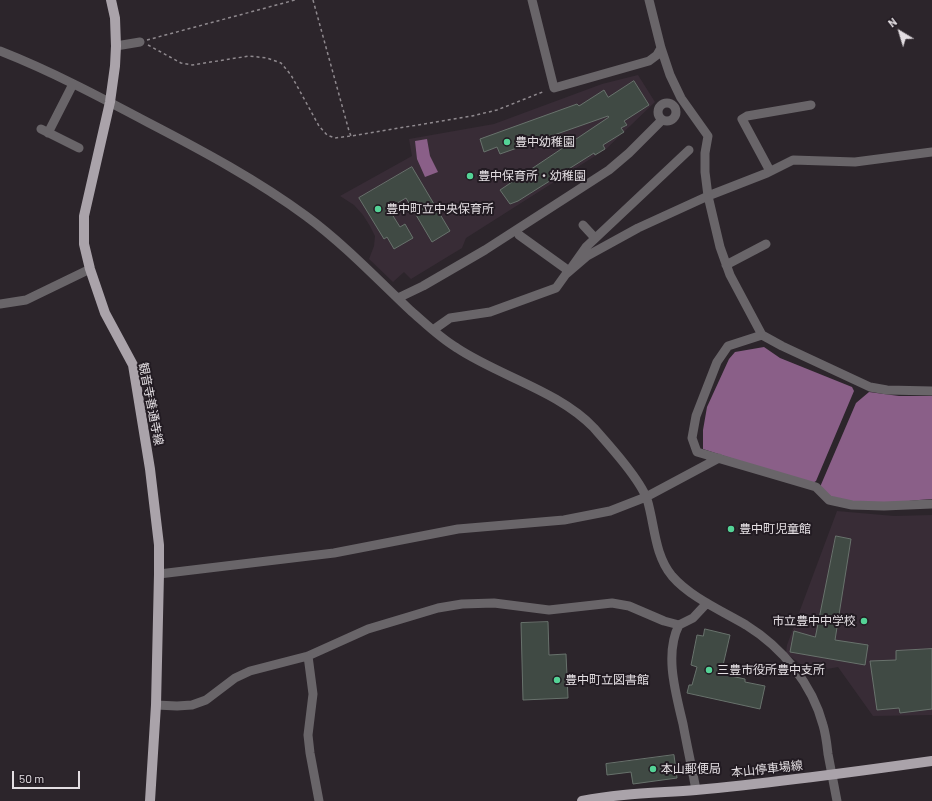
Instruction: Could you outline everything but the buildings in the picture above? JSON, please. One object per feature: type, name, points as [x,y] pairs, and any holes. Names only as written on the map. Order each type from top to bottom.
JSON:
[{"type":"main road","name":"観音寺善通寺線","points":[[111,0],[115,18],[116,46],[110,102],[84,216],[84,244],[90,269],[105,313],[133,365],[150,469],[159,545],[156,705],[150,801]]},
{"type":"main road","name":"本山停車場線","points":[[582,801],[602,797],[696,790],[832,775],[932,762]]},
{"type":"street","points":[[532,0],[554,88],[649,62],[657,55],[661,48]]},
{"type":"street","points":[[649,0],[661,48],[670,75],[681,98],[708,136],[705,153],[705,172],[708,196],[720,247],[730,275],[762,335],[782,346],[870,387],[887,390],[932,391]]},
{"type":"street","points":[[116,46],[141,41]]},
{"type":"street","points":[[0,51],[110,102],[220,160],[306,216],[344,247],[432,330],[457,348],[481,362],[552,398],[575,412],[592,426],[629,470],[646,497],[658,549],[671,575],[683,587],[750,628],[773,646],[807,685],[817,704],[825,729],[837,801]]},
{"type":"street","points":[[73,84],[45,131],[79,148]]},
{"type":"street","points":[[770,172],[742,120],[747,116],[811,106]]},
{"type":"street","points":[[398,298],[423,286],[485,250],[609,170],[629,153],[662,120]]},
{"type":"street","points":[[432,330],[450,318],[490,312],[556,288],[586,247],[688,150]]},
{"type":"street","points":[[569,271],[587,256],[638,228],[708,196],[770,172],[793,160],[855,162],[932,152]]},
{"type":"street","points":[[583,225],[595,238]]},
{"type":"street","points":[[519,235],[569,271]]},
{"type":"street","points":[[726,264],[766,244]]},
{"type":"street","points":[[0,304],[26,300],[90,269]]},
{"type":"street","points":[[762,335],[728,346],[717,362],[696,416],[692,438],[697,452],[816,487],[829,500],[852,505],[884,506],[932,504]]},
{"type":"street","points":[[159,574],[334,554],[458,529],[564,520],[610,511],[646,497],[719,458]]},
{"type":"street","points":[[156,705],[192,705],[206,700],[235,678],[250,672],[308,656],[368,629],[438,608],[462,604],[494,603],[549,610],[612,603],[629,606],[664,621],[679,625]]},
{"type":"street","points":[[696,790],[673,678],[672,649],[674,634],[679,625],[693,618],[707,603]]},
{"type":"street","points":[[308,656],[313,694],[308,735],[319,801]]},
{"type":"path","points":[[141,41],[295,0]]},
{"type":"path","points":[[313,0],[351,136]]},
{"type":"path","points":[[141,41],[181,63],[192,65],[249,56],[268,58],[281,63],[291,75],[319,126],[327,135],[335,138],[472,116],[496,110],[554,88]]},
{"type":"shaded area","name":"豊中保育所・幼稚園","points":[[638,75],[655,102],[606,149],[466,238],[462,248],[411,279],[404,272],[393,282],[369,259],[374,246],[375,236],[363,215],[354,205],[340,196],[412,156],[409,139],[494,124],[602,84]]},
{"type":"shaded area","points":[[427,139],[430,156],[438,172],[425,177],[417,159],[415,141]]},
{"type":"shaded area","points":[[764,347],[780,358],[852,387],[854,391],[816,481],[811,484],[703,449],[703,430],[707,407],[729,359],[735,352]]},
{"type":"shaded area","points":[[869,392],[899,396],[932,396],[932,499],[881,503],[855,502],[832,497],[820,487],[856,403]]},
{"type":"shaded area","name":"市立豊中中学校","points":[[837,511],[894,516],[932,515],[932,715],[873,716],[838,667],[811,672],[786,653],[787,645]]},
{"type":"place","name":"豊中幼稚園","points":[[507,142]]},
{"type":"place","name":"豊中保育所・幼稚園","points":[[470,176]]},
{"type":"place","name":"豊中町立中央保育所","points":[[378,209]]},
{"type":"place","name":"豊中町児童館","points":[[731,529]]},
{"type":"place","name":"市立豊中中学校","points":[[864,621]]},
{"type":"place","name":"三豊市役所豊中支所","points":[[709,670]]},
{"type":"place","name":"豊中町立図書館","points":[[557,680]]},
{"type":"place","name":"本山郵便局","points":[[653,769]]}]
